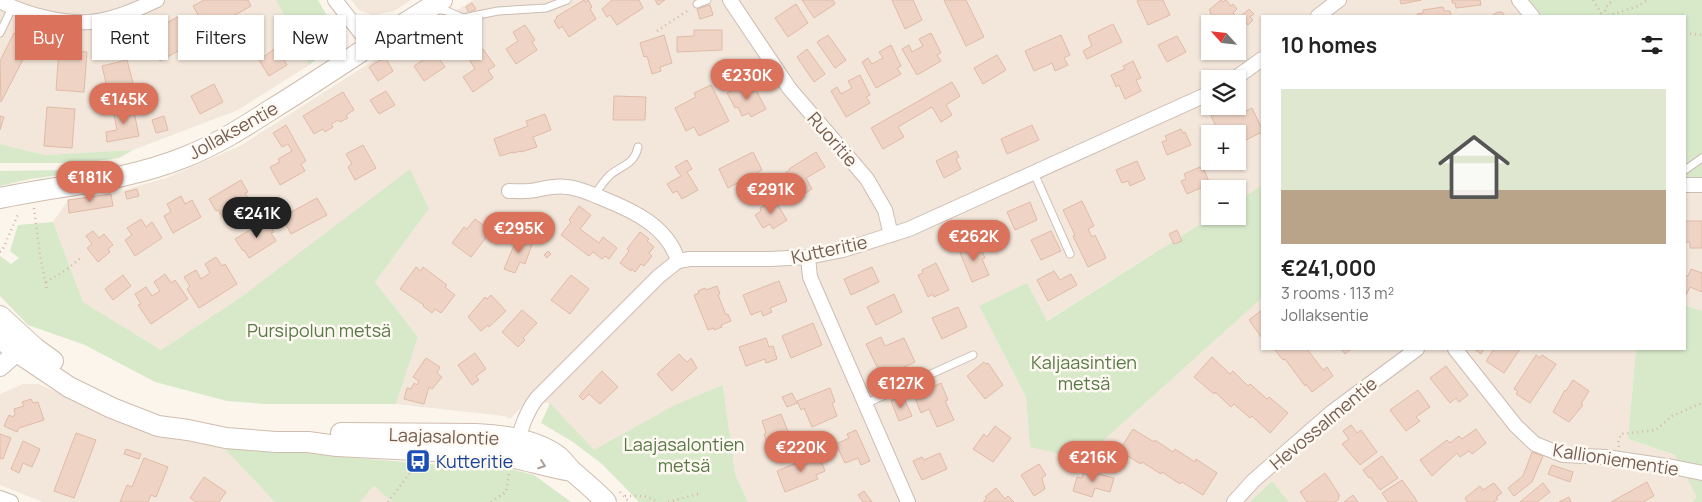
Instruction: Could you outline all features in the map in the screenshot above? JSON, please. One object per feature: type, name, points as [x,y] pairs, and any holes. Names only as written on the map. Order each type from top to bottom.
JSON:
[{"type":"main road","name":"Jollaksentie","points":[[418,15],[435,4]]},
{"type":"main road","name":"Jollaksentie","points":[[0,198],[132,174],[187,157],[236,131],[356,55]]},
{"type":"main road","name":"Laajasalontie","points":[[0,316],[8,341],[69,387],[112,408],[158,426],[226,438],[276,442],[308,442],[338,446],[514,454],[550,468],[572,471],[595,490],[615,499]]},
{"type":"street","points":[[0,1],[13,8],[39,16],[60,20],[97,21],[118,16],[157,0]]},
{"type":"street","points":[[335,0],[356,27]]},
{"type":"street","name":"Ruoritie","points":[[730,0],[790,88],[867,179],[885,210],[891,234]]},
{"type":"street","points":[[1319,15],[1339,0]]},
{"type":"street","points":[[1519,0],[1531,15]]},
{"type":"street","points":[[1246,70],[1261,60]]},
{"type":"street","name":"Kutteritie","points":[[678,261],[690,259],[770,259],[808,256],[842,250],[908,229],[1201,97]]},
{"type":"street","points":[[1686,185],[1702,186]]},
{"type":"street","points":[[509,192],[566,186],[625,207],[652,224],[665,235],[672,244],[678,261],[659,276],[537,398],[526,415],[514,454]]},
{"type":"street","points":[[808,256],[810,277],[908,502]]},
{"type":"street","points":[[0,367],[8,341]]},
{"type":"street","name":"Hevossalmentie","points":[[1234,502],[1253,481],[1332,412],[1416,350]]},
{"type":"street","name":"Kallioniementie","points":[[1456,350],[1516,426],[1535,444],[1564,455],[1623,460],[1702,473]]},
{"type":"street","points":[[0,498],[11,502]]},
{"type":"lane","points":[[435,4],[463,18],[498,11],[546,8],[567,0]]},
{"type":"lane","points":[[697,4],[707,0]]},
{"type":"lane","points":[[0,33],[9,14]]},
{"type":"lane","points":[[595,195],[602,183],[611,174],[629,164],[637,153],[638,147]]},
{"type":"lane","points":[[1686,169],[1702,158]]},
{"type":"lane","points":[[1034,173],[1070,254]]},
{"type":"lane","points":[[865,404],[973,355]]},
{"type":"path","points":[[1593,0],[1604,15]]},
{"type":"path","points":[[1605,15],[1606,7],[1613,0]]},
{"type":"path","points":[[1608,15],[1638,6],[1648,0]]},
{"type":"path","points":[[658,31],[697,4]]},
{"type":"path","points":[[1686,33],[1702,35]]},
{"type":"path","points":[[34,206],[40,255],[48,290]]},
{"type":"path","points":[[0,252],[19,212]]},
{"type":"path","points":[[46,282],[66,270],[82,257]]},
{"type":"path","points":[[1623,460],[1618,443],[1621,434],[1656,430],[1672,416],[1702,402]]},
{"type":"path","points":[[491,502],[506,492],[514,454]]},
{"type":"path","points":[[388,502],[418,461]]},
{"type":"path","points":[[668,502],[698,494]]},
{"type":"path","points":[[615,499],[644,496],[659,502]]},
{"type":"shaded area","points":[[0,0],[276,0],[284,15],[274,15],[274,60],[306,60],[309,65],[238,110],[133,150],[45,155],[0,144]]},
{"type":"shaded area","points":[[351,0],[411,0],[394,11],[373,15],[359,10]]},
{"type":"shaded area","points":[[473,0],[1511,0],[1522,15],[1261,15],[1261,186],[1246,196],[1246,180],[1201,180],[1201,224],[1046,321],[979,306],[1026,397],[1030,446],[1083,459],[1261,299],[1261,350],[1636,350],[1628,439],[1675,455],[1698,497],[1692,502],[1289,502],[1272,481],[1250,502],[748,502],[735,474],[723,385],[675,406],[594,451],[548,403],[528,400],[510,419],[504,416],[396,404],[418,337],[375,282],[429,209],[244,295],[161,350],[83,302],[53,222],[68,200],[111,194],[166,178],[240,146],[374,60],[482,60],[482,15],[449,15]]},
{"type":"shaded area","points":[[1686,193],[1702,193],[1702,311],[1686,305]]},
{"type":"shaded area","points":[[23,384],[38,384],[155,434],[221,445],[275,502],[43,502],[0,485],[0,394]]},
{"type":"shaded area","points":[[374,486],[392,502],[360,502]]},
{"type":"green space","points":[[276,0],[318,0],[327,15],[284,15]]},
{"type":"green space","points":[[1525,0],[1702,0],[1702,180],[1686,180],[1686,15],[1537,15]]},
{"type":"green space","points":[[306,60],[315,60],[309,65]]},
{"type":"green space","points":[[0,144],[45,155],[133,150],[119,158],[81,163],[0,163]]},
{"type":"green space","points":[[103,169],[30,179],[0,186],[0,171]]},
{"type":"green space","name":"Pursipolun metsä","points":[[410,169],[429,209],[375,282],[418,337],[396,404],[266,404],[227,401],[155,382],[85,345],[28,325],[0,296],[0,256],[11,264],[19,258],[10,251],[18,225],[53,222],[83,302],[161,350],[244,295]]},
{"type":"green space","name":"Kaljaasintien metsä","points":[[1261,186],[1261,299],[1083,459],[1030,447],[1026,397],[979,306],[1027,283],[1047,321],[1201,224],[1246,225],[1246,196]]},
{"type":"green space","points":[[1686,305],[1702,311],[1702,502],[1692,502],[1697,497],[1675,455],[1628,439],[1636,350],[1686,350]]},
{"type":"green space","name":"Laajasalontien metsä","points":[[723,385],[735,474],[748,502],[639,502],[602,464],[573,442],[541,423],[550,403],[594,450],[675,405]]},
{"type":"green space","points":[[221,445],[342,452],[344,457],[442,465],[460,462],[492,464],[534,475],[571,502],[392,502],[374,486],[360,502],[275,502]]},
{"type":"green space","points":[[1272,481],[1289,502],[1250,502]]},
{"type":"building","points":[[204,0],[248,0],[251,6],[235,15],[198,15],[193,6]]},
{"type":"building","points":[[584,0],[585,2],[588,0],[592,7],[590,9],[596,19],[569,37],[562,26],[559,29],[554,21],[556,17]]},
{"type":"building","points":[[612,0],[639,0],[643,8],[617,25],[610,15],[607,17],[602,9]]},
{"type":"building","points":[[655,0],[665,0],[658,5]]},
{"type":"building","points":[[802,0],[833,0],[835,4],[814,18]]},
{"type":"building","points":[[892,0],[913,0],[922,20],[905,29]]},
{"type":"building","points":[[944,0],[966,0],[984,37],[966,46]]},
{"type":"building","points":[[1163,0],[1170,15],[1148,25],[1137,1]]},
{"type":"building","points":[[1221,0],[1223,2],[1226,0],[1237,9],[1233,13],[1235,15],[1212,15],[1209,10]]},
{"type":"building","points":[[1400,0],[1421,0],[1401,4]]},
{"type":"building","points":[[1452,0],[1480,0],[1481,5],[1456,8]]},
{"type":"building","points":[[472,3],[476,9],[469,13],[466,7]]},
{"type":"building","points":[[796,4],[808,23],[788,37],[775,18]]},
{"type":"building","points":[[710,5],[713,15],[700,19],[697,9]]},
{"type":"building","points":[[1443,7],[1444,11],[1450,11],[1451,15],[1417,15],[1423,13],[1423,10]]},
{"type":"building","points":[[1249,9],[1254,14],[1250,17],[1253,20],[1248,25],[1246,23],[1246,15],[1242,15]]},
{"type":"building","points":[[1502,12],[1504,15],[1493,15]]},
{"type":"building","points":[[178,17],[178,51],[168,57],[168,22]]},
{"type":"building","points":[[1113,24],[1122,42],[1087,59],[1083,51],[1092,46],[1088,36]]},
{"type":"building","points":[[525,25],[535,40],[532,42],[537,50],[516,64],[506,49],[518,41],[513,32]]},
{"type":"building","points":[[694,30],[722,30],[722,50],[677,52],[677,37],[694,36]]},
{"type":"building","points":[[931,33],[941,53],[937,55],[941,61],[917,75],[902,49],[909,45],[912,52],[923,46],[919,39]]},
{"type":"building","points":[[15,34],[15,60],[23,60],[1,102],[0,61]]},
{"type":"building","points":[[664,35],[672,63],[660,67],[661,71],[652,74],[647,56],[644,57],[640,43]]},
{"type":"building","points":[[828,35],[846,60],[835,68],[817,42]]},
{"type":"building","points":[[1061,35],[1070,55],[1064,58],[1068,65],[1055,71],[1052,63],[1034,71],[1025,51]]},
{"type":"building","points":[[1177,36],[1186,52],[1167,62],[1158,45]]},
{"type":"building","points":[[891,45],[901,66],[897,68],[901,74],[876,88],[862,62],[868,58],[872,64],[883,58],[879,52]]},
{"type":"building","points":[[274,49],[274,60],[284,60],[287,65],[269,76],[259,60],[264,60],[264,56]]},
{"type":"building","points":[[807,49],[825,74],[814,82],[797,57]]},
{"type":"building","points":[[482,50],[495,66],[488,70],[493,78],[473,92],[463,77],[475,69],[470,60],[482,60]]},
{"type":"building","points":[[82,52],[87,52],[84,92],[56,90],[58,60],[82,60]]},
{"type":"building","points":[[997,55],[1006,70],[983,84],[974,68]]},
{"type":"building","points":[[127,60],[133,83],[113,88],[112,86],[107,87],[102,66]]},
{"type":"building","points":[[380,60],[387,60],[393,71],[378,81],[369,67]]},
{"type":"building","points":[[423,60],[440,60],[445,67],[424,81],[414,66]]},
{"type":"building","points":[[1133,61],[1141,78],[1136,80],[1141,91],[1125,99],[1119,85],[1116,87],[1111,75],[1125,69],[1123,66]]},
{"type":"building","points":[[757,63],[764,75],[748,84],[742,72]]},
{"type":"building","points":[[860,75],[870,95],[866,97],[870,103],[846,117],[831,91],[837,87],[841,94],[852,88],[848,81]]},
{"type":"building","points":[[952,82],[960,96],[946,105],[952,115],[941,122],[932,107],[898,127],[904,137],[883,149],[871,128]]},
{"type":"building","points":[[214,84],[223,102],[200,114],[191,96]]},
{"type":"building","points":[[711,85],[729,121],[699,136],[694,127],[686,131],[675,108],[696,97],[694,93]]},
{"type":"building","points":[[743,85],[748,94],[756,90],[766,109],[751,117],[749,113],[742,116],[738,107],[735,108],[727,93]]},
{"type":"building","points":[[386,91],[395,105],[379,114],[370,100]]},
{"type":"building","points":[[343,92],[354,110],[346,115],[348,118],[331,124],[333,127],[325,132],[323,129],[314,134],[303,116]]},
{"type":"building","points":[[614,96],[646,97],[645,120],[613,120]]},
{"type":"building","points":[[47,107],[75,109],[72,148],[44,146]]},
{"type":"building","points":[[133,107],[139,136],[107,142],[106,132],[117,130],[113,110]]},
{"type":"building","points":[[1252,108],[1261,127],[1261,132],[1246,140],[1246,125],[1216,125],[1211,116],[1246,115],[1246,111]]},
{"type":"building","points":[[545,114],[551,130],[533,137],[537,147],[500,156],[494,139],[528,126],[526,121]]},
{"type":"building","points":[[0,116],[4,117],[0,130]]},
{"type":"building","points":[[164,116],[168,130],[156,133],[152,120]]},
{"type":"building","points":[[286,125],[306,161],[301,164],[305,171],[280,185],[270,167],[280,162],[278,159],[292,151],[288,144],[282,147],[273,133]]},
{"type":"building","points":[[1032,125],[1039,140],[1007,154],[1001,139]]},
{"type":"building","points":[[1181,129],[1183,133],[1185,132],[1191,145],[1167,155],[1162,142],[1167,140],[1165,136]]},
{"type":"building","points":[[363,145],[376,168],[355,180],[348,167],[352,164],[346,154]]},
{"type":"building","points":[[956,151],[959,157],[956,159],[961,169],[944,178],[936,161]]},
{"type":"building","points":[[753,152],[762,170],[728,188],[719,169]]},
{"type":"building","points":[[816,152],[825,167],[806,178],[812,189],[799,197],[785,173]]},
{"type":"building","points":[[687,160],[692,169],[687,172],[698,190],[682,199],[677,191],[673,193],[667,184],[681,176],[675,167]]},
{"type":"building","points":[[1137,161],[1145,179],[1130,186],[1128,181],[1122,183],[1116,170]]},
{"type":"building","points":[[1200,167],[1202,171],[1204,170],[1208,180],[1201,180],[1201,188],[1187,194],[1181,181],[1186,179],[1184,174]]},
{"type":"building","points":[[241,180],[248,192],[245,193],[250,201],[223,218],[209,199]]},
{"type":"building","points":[[137,189],[139,196],[127,199],[125,192]]},
{"type":"building","points":[[111,194],[113,206],[69,213],[68,200]]},
{"type":"building","points":[[181,196],[185,204],[192,200],[201,217],[173,233],[164,216],[171,212],[167,204]]},
{"type":"building","points":[[317,198],[327,215],[291,234],[282,217]]},
{"type":"building","points":[[774,199],[787,220],[773,229],[770,224],[763,228],[755,215],[761,211],[760,208]]},
{"type":"building","points":[[1082,201],[1094,226],[1088,229],[1092,237],[1095,235],[1106,258],[1088,267],[1063,210]]},
{"type":"building","points":[[1030,202],[1037,220],[1015,230],[1007,212]]},
{"type":"building","points":[[579,206],[591,215],[580,229],[599,243],[603,237],[617,248],[609,259],[605,256],[602,259],[593,252],[589,256],[561,235],[571,222],[569,220]]},
{"type":"building","points":[[141,219],[146,227],[152,222],[162,238],[135,256],[125,240],[132,235],[127,228]]},
{"type":"building","points":[[475,219],[491,231],[471,257],[452,243],[464,227],[467,229]]},
{"type":"building","points":[[267,220],[274,232],[271,233],[276,241],[249,258],[235,239]]},
{"type":"building","points":[[1686,221],[1702,221],[1702,248],[1690,248],[1690,242],[1686,242]]},
{"type":"building","points":[[1177,230],[1182,241],[1174,244],[1169,234]]},
{"type":"building","points":[[93,231],[99,238],[104,234],[113,245],[108,249],[110,252],[98,262],[87,248],[92,244],[86,236]]},
{"type":"building","points":[[1051,231],[1061,251],[1041,260],[1031,240]]},
{"type":"building","points":[[640,232],[649,239],[647,241],[654,247],[649,253],[652,256],[644,266],[641,264],[635,272],[620,263],[629,251],[627,249]]},
{"type":"building","points":[[518,236],[533,242],[525,264],[520,262],[515,273],[504,269]]},
{"type":"building","points":[[978,242],[985,258],[982,259],[989,275],[972,282],[959,250]]},
{"type":"building","points":[[548,251],[551,254],[547,258],[544,255]]},
{"type":"building","points":[[216,257],[222,266],[225,264],[237,284],[199,308],[187,289],[190,286],[184,277],[196,270],[201,279],[210,273],[205,264]]},
{"type":"building","points":[[936,263],[949,290],[934,297],[933,294],[928,297],[918,275],[923,273],[922,270]]},
{"type":"building","points":[[416,267],[421,271],[423,267],[447,285],[445,287],[455,295],[441,313],[435,309],[432,313],[424,305],[400,289]]},
{"type":"building","points":[[872,267],[879,282],[851,295],[844,279]]},
{"type":"building","points":[[1691,269],[1702,273],[1702,292],[1690,287],[1686,295],[1686,275],[1688,276]]},
{"type":"building","points":[[1054,271],[1060,280],[1071,274],[1077,285],[1048,301],[1037,280]]},
{"type":"building","points":[[165,274],[171,283],[175,280],[188,299],[151,324],[138,305],[141,304],[135,294],[146,287],[152,296],[160,291],[154,282]]},
{"type":"building","points":[[123,275],[131,286],[113,300],[105,289]]},
{"type":"building","points":[[571,275],[589,289],[570,314],[551,300]]},
{"type":"building","points":[[779,281],[787,301],[770,308],[772,312],[763,316],[761,311],[751,315],[743,295]]},
{"type":"building","points":[[717,286],[720,294],[718,295],[726,315],[728,314],[731,321],[721,325],[722,327],[708,330],[694,295],[705,288],[706,290]]},
{"type":"building","points":[[894,294],[902,312],[876,325],[867,307]]},
{"type":"building","points":[[491,295],[506,311],[489,327],[488,325],[481,331],[468,317],[485,297],[487,299]]},
{"type":"building","points":[[958,307],[967,327],[942,339],[932,318]]},
{"type":"building","points":[[522,310],[537,323],[523,338],[525,340],[518,347],[502,332]]},
{"type":"building","points":[[1261,311],[1261,337],[1249,320]]},
{"type":"building","points":[[813,323],[822,345],[791,358],[782,336]]},
{"type":"building","points":[[881,337],[885,346],[904,338],[915,362],[882,377],[866,344]]},
{"type":"building","points":[[766,338],[769,347],[773,346],[777,359],[766,363],[765,359],[746,366],[739,347]]},
{"type":"building","points":[[1275,350],[1308,350],[1323,370],[1327,367],[1333,376],[1312,392],[1306,384],[1305,386],[1285,359],[1283,360]]},
{"type":"building","points":[[1342,350],[1350,350],[1345,354]]},
{"type":"building","points":[[1475,350],[1483,350],[1481,354]]},
{"type":"building","points":[[1493,350],[1519,350],[1504,373],[1486,361]]},
{"type":"building","points":[[475,353],[486,369],[476,376],[479,380],[472,385],[458,365]]},
{"type":"building","points":[[679,354],[687,362],[691,358],[697,368],[672,391],[657,374]]},
{"type":"building","points":[[1536,355],[1540,358],[1542,355],[1556,364],[1530,403],[1516,394],[1518,391],[1514,389]]},
{"type":"building","points":[[1212,357],[1230,374],[1233,371],[1248,386],[1250,384],[1267,399],[1269,397],[1288,413],[1270,433],[1252,416],[1250,418],[1234,404],[1231,407],[1215,392],[1214,394],[1194,377]]},
{"type":"building","points":[[426,358],[440,367],[437,373],[442,377],[432,389],[429,387],[424,404],[404,399],[407,388],[411,389],[414,383],[417,385],[419,381],[413,377]]},
{"type":"building","points":[[984,362],[988,363],[1003,385],[985,399],[967,376]]},
{"type":"building","points":[[1446,366],[1468,395],[1459,402],[1456,398],[1450,403],[1430,378]]},
{"type":"building","points":[[602,371],[618,387],[600,404],[589,394],[583,400],[579,396]]},
{"type":"building","points":[[1573,380],[1589,391],[1581,404],[1583,405],[1569,422],[1553,412]]},
{"type":"building","points":[[941,383],[948,400],[945,401],[954,420],[937,427],[929,409],[921,413],[915,398],[932,390],[931,388]]},
{"type":"building","points":[[830,388],[835,402],[832,403],[837,416],[812,427],[804,408],[801,410],[797,401]]},
{"type":"building","points":[[1418,390],[1430,407],[1416,417],[1420,421],[1406,431],[1390,410]]},
{"type":"building","points":[[792,393],[797,403],[787,407],[782,397]]},
{"type":"building","points":[[903,396],[912,416],[899,421],[891,401]]},
{"type":"building","points":[[31,399],[33,403],[38,402],[44,420],[19,428],[17,432],[4,426],[9,415],[13,417],[15,414],[14,409],[24,406],[22,402]]},
{"type":"building","points":[[781,414],[791,439],[769,448],[762,421]]},
{"type":"building","points":[[1351,425],[1357,433],[1361,430],[1377,452],[1360,465],[1342,444],[1349,439],[1343,431]]},
{"type":"building","points":[[995,426],[1011,438],[993,462],[973,449],[984,434],[987,437]]},
{"type":"building","points":[[1133,429],[1173,452],[1175,449],[1195,462],[1196,459],[1217,473],[1203,495],[1182,482],[1180,484],[1162,472],[1161,474],[1119,451]]},
{"type":"building","points":[[1476,429],[1486,443],[1472,454],[1469,451],[1460,457],[1457,453],[1432,476],[1420,460],[1447,440],[1450,443],[1459,436],[1462,439]]},
{"type":"building","points":[[856,430],[870,461],[861,465],[858,458],[845,463],[836,444],[849,438],[847,434]]},
{"type":"building","points":[[76,433],[96,440],[74,498],[54,491]]},
{"type":"building","points":[[0,434],[11,438],[3,459],[0,458]]},
{"type":"building","points":[[23,441],[40,449],[32,467],[23,463],[19,473],[11,469]]},
{"type":"building","points":[[126,449],[141,454],[139,459],[124,454]]},
{"type":"building","points":[[1532,452],[1543,456],[1532,482],[1514,496],[1508,488],[1523,476]]},
{"type":"building","points":[[940,453],[947,469],[922,480],[913,461],[922,457],[924,460]]},
{"type":"building","points":[[818,454],[825,471],[816,475],[818,479],[785,492],[777,471]]},
{"type":"building","points":[[1382,456],[1398,478],[1380,490],[1363,470]]},
{"type":"building","points":[[144,458],[168,467],[156,497],[151,495],[148,502],[120,502],[127,485],[132,487]]},
{"type":"building","points":[[1039,464],[1046,475],[1042,478],[1045,489],[1034,496],[1021,475]]},
{"type":"building","points":[[1552,465],[1573,472],[1570,482],[1548,474]]},
{"type":"building","points":[[1084,470],[1114,478],[1110,492],[1095,488],[1092,497],[1073,491],[1077,477],[1082,478]]},
{"type":"building","points":[[1325,473],[1340,496],[1338,497],[1339,499],[1335,502],[1307,502],[1300,492]]},
{"type":"building","points":[[204,477],[226,492],[219,502],[196,502],[190,498]]},
{"type":"building","points":[[1402,480],[1417,502],[1388,502],[1382,493]]},
{"type":"building","points":[[1647,482],[1654,496],[1643,502],[1611,502]]},
{"type":"building","points":[[1494,483],[1502,493],[1496,497],[1498,499],[1494,502],[1467,502],[1465,498],[1480,486],[1483,490]]},
{"type":"building","points":[[1543,483],[1550,492],[1537,502],[1520,502]]},
{"type":"building","points":[[996,488],[1005,499],[1008,496],[1014,502],[983,502],[987,498],[985,497]]},
{"type":"building","points":[[864,491],[872,502],[863,502],[858,495]]},
{"type":"building","points":[[1353,495],[1358,502],[1344,502]]},
{"type":"building","points":[[1569,497],[1571,502],[1559,502]]},
{"type":"place","name":"Kutteritie","points":[[418,461]]}]
